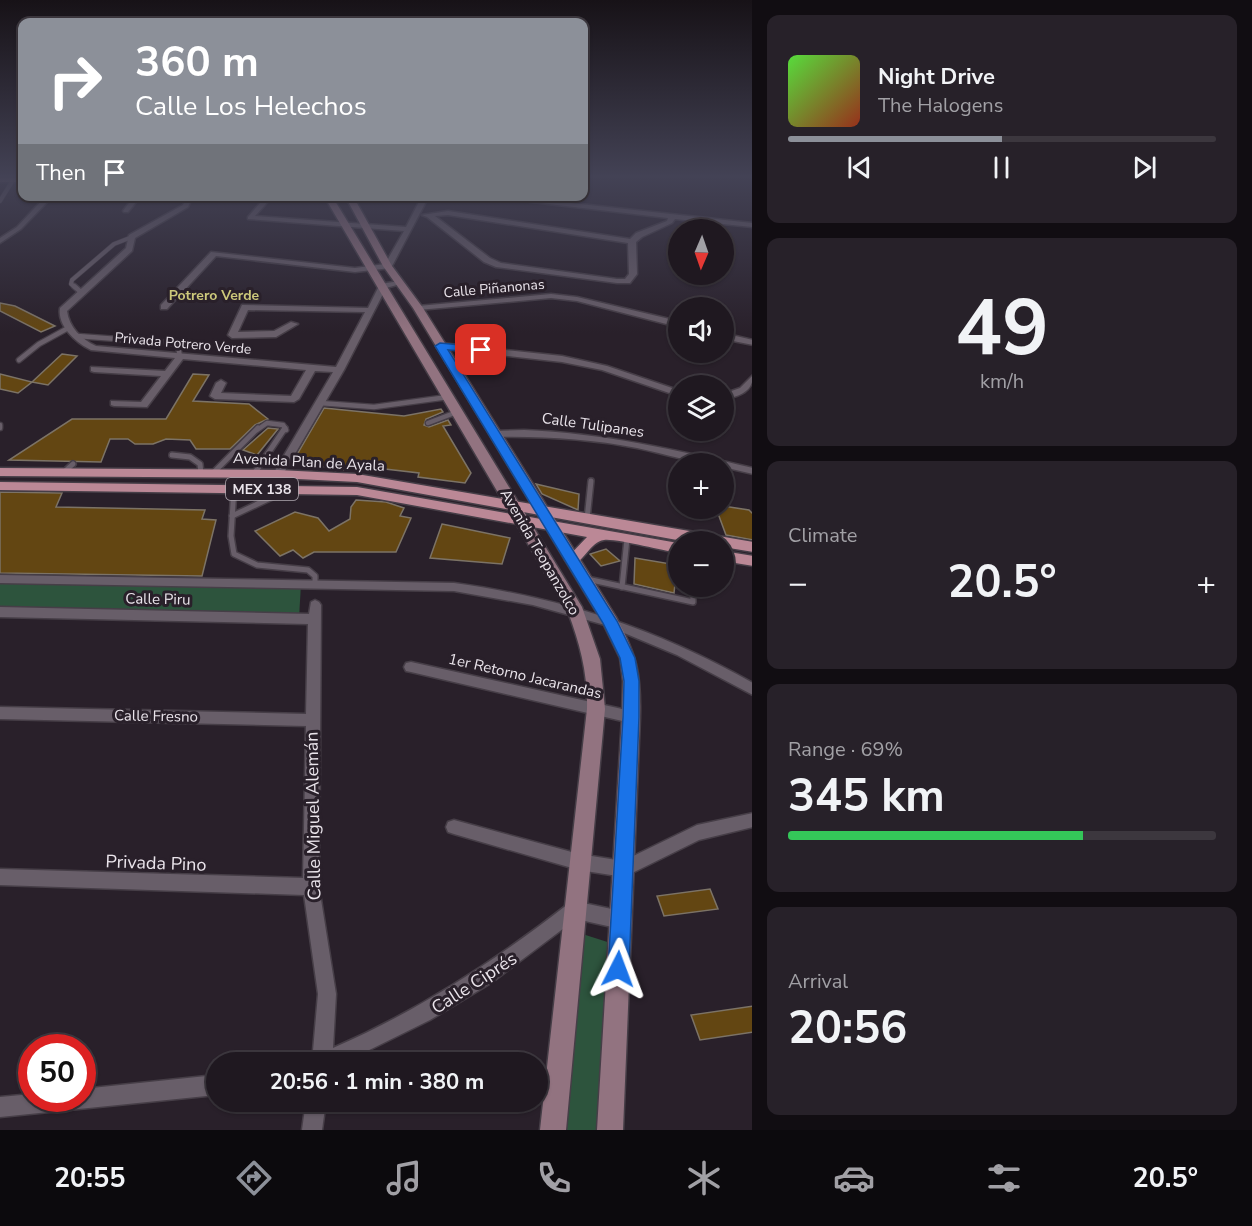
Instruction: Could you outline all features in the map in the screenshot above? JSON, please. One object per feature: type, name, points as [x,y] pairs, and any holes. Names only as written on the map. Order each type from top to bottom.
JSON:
[{"type":"main road","name":"Avenida Teopanzolco","points":[[347,228],[576,611],[591,652],[596,675],[596,709],[553,1130]]},
{"type":"main road","name":"Avenida Teopanzolco","points":[[368,228],[388,266],[418,308],[548,518],[610,621],[628,658],[632,681],[631,717],[610,1130]]},
{"type":"main road","points":[[445,392],[463,383]]},
{"type":"main road","name":"Avenida Plan de Ayala","points":[[0,472],[68,468],[357,478],[513,506],[603,534],[668,546]]},
{"type":"main road","name":"Avenida Plan de Ayala","points":[[0,486],[357,491],[522,520],[587,519],[668,533]]},
{"type":"main road","points":[[573,560],[587,543],[603,534]]},
{"type":"main road","name":"Avenida Plan de Ayala","points":[[734,544],[752,547]]},
{"type":"main road","points":[[734,558],[752,561]]},
{"type":"street","points":[[0,241],[20,228]]},
{"type":"street","points":[[66,323],[63,310],[129,249],[132,237],[148,228]]},
{"type":"street","points":[[164,307],[214,254],[355,270],[388,266],[408,229],[391,228]]},
{"type":"street","points":[[445,228],[487,260],[499,265],[617,281],[627,281],[633,274],[632,241]]},
{"type":"street","points":[[545,228],[632,241],[639,235],[656,228]]},
{"type":"street","points":[[278,474],[339,370],[368,310],[383,286],[400,283]]},
{"type":"street","name":"Calle Piñanonas","points":[[418,308],[551,296],[577,299],[668,322]]},
{"type":"street","name":"Privada Potrero Verde","points":[[294,324],[276,334],[232,335],[245,307],[368,310]]},
{"type":"street","name":"Privada Potrero Verde","points":[[66,323],[84,344],[94,348],[339,370]]},
{"type":"street","points":[[734,339],[752,343]]},
{"type":"street","points":[[440,346],[562,359],[604,368],[668,390]]},
{"type":"street","points":[[114,403],[144,405],[180,357]]},
{"type":"street","points":[[221,383],[215,396],[294,399],[312,368]]},
{"type":"street","points":[[94,369],[166,374]]},
{"type":"street","points":[[734,393],[743,390],[752,379]]},
{"type":"street","name":"Calle Tulipanes","points":[[495,434],[532,431],[581,435],[668,453]]},
{"type":"street","name":"Calle Tulipanes","points":[[734,467],[752,471]]},
{"type":"street","points":[[0,579],[454,587],[493,592],[576,611],[656,638],[752,689]]},
{"type":"street","name":"Calle Piru","points":[[0,612],[315,612]]},
{"type":"street","name":"Calle Miguel Alemán","points":[[315,612],[311,887],[327,994],[323,1052]]},
{"type":"street","name":"1er Retorno Jacarandas","points":[[411,667],[631,717]]},
{"type":"street","name":"Calle Fresno","points":[[0,713],[312,720]]},
{"type":"street","points":[[454,827],[579,862],[624,869],[697,833],[752,820]]},
{"type":"street","name":"Privada Pino","points":[[0,878],[311,887]]},
{"type":"street","points":[[574,910],[621,920]]},
{"type":"street","name":"Calle Ciprés","points":[[346,1052],[378,1039],[446,1003],[510,961],[574,910]]},
{"type":"street","points":[[0,1107],[206,1086]]},
{"type":"street","points":[[312,1130],[314,1112]]},
{"type":"lane","points":[[82,292],[71,284],[72,280],[114,244],[132,237]]},
{"type":"lane","points":[[19,360],[66,323]]},
{"type":"lane","points":[[320,403],[374,407],[445,392]]},
{"type":"lane","points":[[428,423],[457,412]]},
{"type":"lane","points":[[172,454],[190,457],[200,464],[207,474],[261,426],[267,423],[284,425],[286,430],[254,474]]},
{"type":"lane","points":[[587,519],[591,481]]},
{"type":"lane","points":[[234,488],[232,516],[234,554],[258,565],[308,570],[315,576],[315,584]]},
{"type":"lane","points":[[232,516],[289,489]]},
{"type":"lane","points":[[622,587],[627,539]]},
{"type":"lane","points":[[583,578],[668,597]]},
{"type":"lane","points":[[669,597],[693,602],[693,597]]},
{"type":"green space","points":[[0,579],[301,584],[299,618],[0,612]]},
{"type":"green space","points":[[573,931],[620,946],[611,1130],[553,1130]]},
{"type":"building","points":[[0,303],[15,306],[55,326],[41,332],[0,311]]},
{"type":"building","points":[[62,354],[77,356],[48,385],[32,382]]},
{"type":"building","points":[[0,374],[32,382],[18,393],[0,389]]},
{"type":"building","points":[[193,374],[209,375],[193,401],[249,404],[268,419],[255,425],[230,449],[196,449],[190,440],[166,439],[153,444],[135,444],[128,439],[110,439],[101,462],[9,460],[72,419],[166,419]]},
{"type":"building","points":[[324,408],[404,416],[441,409],[443,412],[426,419],[424,425],[429,427],[448,420],[451,425],[443,426],[471,473],[465,483],[418,477],[419,473],[359,466],[344,470],[337,462],[325,467],[292,463]]},
{"type":"building","points":[[268,428],[278,429],[257,455],[243,450]]},
{"type":"building","points":[[536,484],[579,494],[578,510],[542,494]]},
{"type":"building","points":[[0,492],[62,493],[56,507],[205,510],[202,519],[216,520],[202,576],[0,573]]},
{"type":"building","points":[[356,500],[386,502],[404,508],[400,516],[411,518],[396,552],[314,552],[303,558],[293,550],[280,556],[255,531],[295,512],[318,518],[329,531],[350,519],[351,507]]},
{"type":"building","points":[[734,508],[749,510],[752,513],[752,540],[734,536],[734,531],[725,531],[720,519],[734,519]]},
{"type":"building","points":[[442,524],[510,538],[502,564],[430,558]]},
{"type":"building","points":[[606,549],[620,561],[601,566],[590,554]]},
{"type":"building","points":[[635,558],[668,564],[668,592],[634,584]]},
{"type":"building","points":[[710,889],[718,909],[664,916],[657,896]]},
{"type":"building","points":[[752,1006],[752,1032],[700,1040],[691,1015]]},
{"type":"district","name":"Potrero Verde","points":[[214,295]]},
{"type":"route","points":[[481,350],[440,346],[553,525],[610,621],[628,658],[632,681],[631,717],[618,969]]}]
